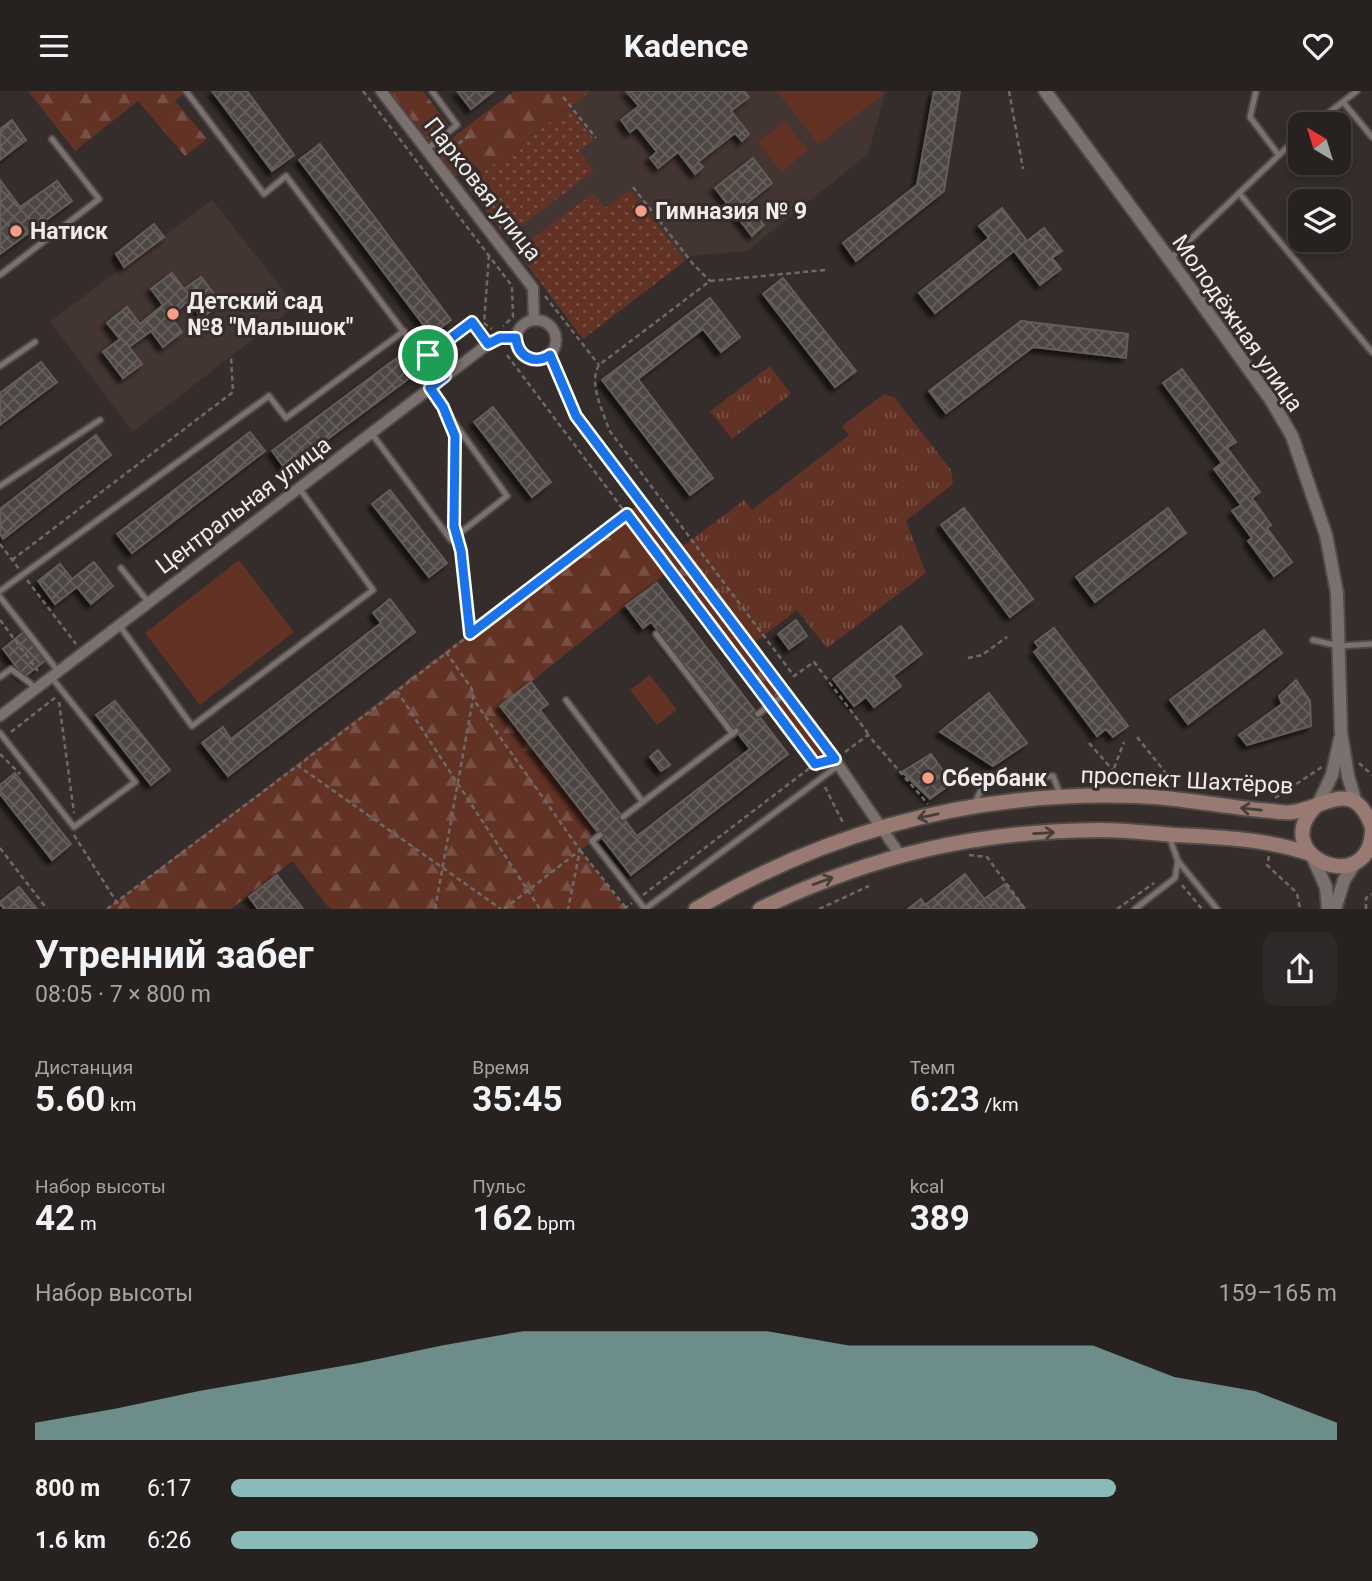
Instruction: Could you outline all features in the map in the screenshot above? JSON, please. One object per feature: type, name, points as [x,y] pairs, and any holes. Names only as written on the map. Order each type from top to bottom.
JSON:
[{"type":"main road","name":"проспект Шахтёров","points":[[696,909],[745,880],[797,857],[882,826],[974,805],[1061,797],[1137,796],[1293,812],[1318,804]]},
{"type":"main road","points":[[760,909],[813,884],[900,855],[956,842],[1015,834],[1101,830],[1284,845],[1311,854],[1326,865],[1341,867],[1364,856],[1371,841],[1371,822],[1356,803],[1344,798],[1334,798],[1318,804],[1310,812],[1303,833],[1311,854]]},
{"type":"street","name":"Парковая улица","points":[[380,91],[533,288],[534,320]]},
{"type":"street","name":"Молодёжная улица","points":[[1045,91],[1170,260],[1270,400],[1292,436],[1326,535],[1337,593],[1341,732],[1348,776],[1356,803]]},
{"type":"street","points":[[534,320],[541,320],[554,329],[556,344],[550,355],[537,360],[526,358],[519,349],[516,338],[522,326],[534,320]]},
{"type":"street","name":"Центральная улица","points":[[0,716],[33,686],[149,603],[488,344],[500,338],[516,338]]},
{"type":"street","points":[[550,355],[576,416],[837,762],[900,855]]},
{"type":"street","name":"Молодёжная улица","points":[[1318,804],[1332,775],[1341,732]]},
{"type":"street","points":[[1311,854],[1326,887],[1328,909]]},
{"type":"street","points":[[1335,909],[1344,880],[1364,856]]},
{"type":"lane","points":[[186,91],[264,194],[286,176],[442,378]]},
{"type":"lane","points":[[426,150],[457,125],[432,91]]},
{"type":"lane","points":[[1256,91],[1250,117],[1278,154]]},
{"type":"lane","points":[[1330,112],[1357,91]]},
{"type":"lane","points":[[1343,102],[1372,137]]},
{"type":"lane","points":[[0,275],[99,199],[52,139]]},
{"type":"lane","points":[[1170,260],[1288,145]]},
{"type":"lane","points":[[1239,193],[1372,352]]},
{"type":"lane","points":[[442,378],[428,355],[472,322],[488,344]]},
{"type":"lane","points":[[0,591],[269,396],[286,418],[404,331]]},
{"type":"lane","points":[[0,366],[35,342]]},
{"type":"lane","points":[[372,433],[452,540],[507,496],[430,388]]},
{"type":"lane","points":[[0,486],[100,420]]},
{"type":"lane","points":[[119,625],[192,726],[373,590],[299,488]]},
{"type":"lane","points":[[121,568],[149,603]]},
{"type":"lane","points":[[0,597],[135,782],[74,827],[2,735]]},
{"type":"lane","points":[[623,817],[735,733],[656,634]]},
{"type":"lane","points":[[1313,640],[1339,646],[1372,644]]},
{"type":"lane","points":[[0,677],[11,669],[33,686]]},
{"type":"lane","points":[[758,714],[785,694]]},
{"type":"lane","points":[[566,700],[643,803]]},
{"type":"lane","points":[[600,835],[592,841],[645,909],[837,762]]},
{"type":"lane","points":[[974,805],[985,782],[999,780],[1053,776],[1061,797]]},
{"type":"lane","points":[[1168,835],[1178,861],[1217,909]]},
{"type":"lane","points":[[1135,909],[1175,878],[1178,861]]},
{"type":"path","points":[[363,91],[489,255],[512,286],[513,317],[496,332],[484,323],[489,255]]},
{"type":"path","points":[[1009,91],[1023,169]]},
{"type":"path","points":[[563,97],[596,138]]},
{"type":"path","points":[[440,158],[471,134]]},
{"type":"path","points":[[633,187],[693,264],[710,281]]},
{"type":"path","points":[[825,270],[710,281],[600,365],[595,372],[596,392],[609,430],[794,676],[814,662],[868,736],[932,809]]},
{"type":"path","points":[[507,355],[815,764],[820,775]]},
{"type":"path","points":[[12,560],[233,392],[231,356]]},
{"type":"path","points":[[455,436],[454,526],[461,551],[470,634]]},
{"type":"path","points":[[109,908],[642,502]]},
{"type":"path","points":[[0,544],[20,570]]},
{"type":"path","points":[[28,580],[82,653]]},
{"type":"path","points":[[0,619],[41,675],[33,686]]},
{"type":"path","points":[[968,658],[982,655],[1007,637]]},
{"type":"path","points":[[435,909],[473,699],[472,689],[446,652]]},
{"type":"path","points":[[397,691],[540,909]]},
{"type":"path","points":[[2,735],[58,695],[74,811],[74,835]]},
{"type":"path","points":[[473,699],[580,850],[626,909],[815,764],[837,762],[868,736]]},
{"type":"path","points":[[1137,737],[1169,777],[1187,794]]},
{"type":"path","points":[[1106,791],[1124,742]]},
{"type":"path","points":[[1088,743],[1113,771],[1129,784]]},
{"type":"path","points":[[297,765],[502,909],[592,841]]},
{"type":"path","points":[[824,786],[845,828]]},
{"type":"path","points":[[0,848],[47,909]]},
{"type":"path","points":[[568,909],[580,850]]},
{"type":"path","points":[[966,855],[987,857],[1025,909]]},
{"type":"path","points":[[1269,856],[1267,865],[1297,893],[1300,909]]},
{"type":"path","points":[[819,909],[869,886]]},
{"type":"path","points":[[1366,909],[1366,898],[1372,894]]},
{"type":"path","points":[[116,902],[121,909]]},
{"type":"shaded area","name":"Гимназия № 9","points":[[591,91],[886,91],[868,154],[747,251],[691,256],[583,339],[466,185]]},
{"type":"shaded area","name":"Детский сад №8 \"Малышок\"","points":[[212,200],[296,306],[133,432],[50,322]]},
{"type":"green space","points":[[28,91],[181,91],[183,94],[175,101],[207,139],[185,156],[138,101],[75,151]]},
{"type":"green space","points":[[390,91],[423,91],[450,127],[430,142]]},
{"type":"green space","points":[[514,91],[591,91],[482,173],[473,164],[456,176],[436,150]]},
{"type":"green space","points":[[777,91],[880,91],[883,95],[818,144]]},
{"type":"green space","points":[[569,108],[594,140],[579,151],[594,171],[506,237],[466,185]]},
{"type":"green space","points":[[785,121],[808,150],[782,172],[758,142]]},
{"type":"green space","points":[[630,190],[685,261],[583,339],[516,250],[593,194],[605,208]]},
{"type":"green space","points":[[770,366],[791,394],[732,439],[710,411]]},
{"type":"green space","points":[[884,394],[894,397],[951,470],[953,484],[906,521],[926,573],[827,648],[797,610],[755,642],[683,546],[744,500],[752,510],[849,435],[842,426]]},
{"type":"green space","points":[[642,502],[829,751],[815,757],[669,571],[501,706],[600,835],[581,850],[625,909],[330,909],[292,861],[231,909],[106,909]]},
{"type":"green space","points":[[239,560],[294,632],[200,705],[145,633]]},
{"type":"green space","points":[[650,675],[677,710],[657,725],[630,690]]},
{"type":"building","points":[[212,91],[247,91],[294,155],[272,171]]},
{"type":"building","points":[[457,91],[494,91],[471,109]]},
{"type":"building","points":[[626,91],[744,91],[749,97],[731,111],[749,134],[742,141],[735,133],[698,162],[703,167],[695,174],[678,152],[658,168],[650,158],[657,152],[637,127],[630,132],[621,120],[639,106]]},
{"type":"building","points":[[934,91],[960,91],[944,191],[856,261],[843,243],[917,185]]},
{"type":"building","name":"Натиск","points":[[12,120],[26,140],[0,160],[0,129]]},
{"type":"building","points":[[320,144],[451,320],[431,335],[299,160]]},
{"type":"building","points":[[753,158],[772,183],[746,204],[764,225],[752,236],[715,188]]},
{"type":"building","name":"Натиск","points":[[0,180],[20,207],[57,181],[72,201],[0,254]]},
{"type":"building","points":[[1002,208],[1027,241],[1044,228],[1062,251],[1052,258],[1061,269],[1040,285],[1014,251],[935,313],[919,293],[989,238],[979,226]]},
{"type":"building","points":[[154,224],[164,237],[124,267],[116,254]]},
{"type":"building","name":"Детский сад №8 \"Малышок\"","points":[[172,273],[184,289],[201,277],[221,303],[202,318],[189,301],[170,316],[182,332],[163,347],[151,331],[129,347],[142,364],[123,378],[103,352],[120,339],[107,323],[127,307],[140,324],[163,305],[151,289]]},
{"type":"building","points":[[783,278],[856,371],[835,387],[763,294]]},
{"type":"building","points":[[710,298],[740,337],[721,352],[703,329],[638,379],[713,478],[690,495],[602,380]]},
{"type":"building","points":[[1021,321],[1128,334],[1126,358],[1033,347],[946,413],[929,391]]},
{"type":"building","points":[[409,349],[423,368],[286,470],[272,451]]},
{"type":"building","points":[[41,362],[57,382],[0,425],[0,393]]},
{"type":"building","points":[[1182,369],[1236,442],[1227,448],[1260,492],[1252,498],[1271,525],[1267,528],[1292,562],[1274,576],[1248,541],[1252,538],[1232,511],[1241,505],[1214,469],[1222,463],[1163,383]]},
{"type":"building","points":[[493,407],[551,482],[532,497],[474,422]]},
{"type":"building","points":[[250,432],[265,451],[132,553],[117,534]]},
{"type":"building","points":[[96,435],[111,455],[3,539],[0,534],[0,509]]},
{"type":"building","points":[[390,490],[447,563],[429,577],[372,504]]},
{"type":"building","points":[[964,508],[1033,599],[1010,617],[941,525]]},
{"type":"building","points":[[1168,508],[1186,533],[1095,602],[1076,577]]},
{"type":"building","points":[[94,562],[113,586],[91,604],[77,587],[55,604],[38,581],[60,564],[72,579]]},
{"type":"building","points":[[657,583],[788,754],[631,875],[500,706],[531,682],[548,704],[540,710],[637,836],[750,749],[651,622],[643,628],[626,606]]},
{"type":"building","points":[[390,599],[415,632],[228,776],[202,743],[223,727],[231,739],[381,623],[373,613]]},
{"type":"building","points":[[796,620],[807,636],[789,649],[778,634]]},
{"type":"building","points":[[901,626],[922,654],[893,676],[901,686],[874,707],[866,697],[854,706],[833,679]]},
{"type":"building","points":[[1054,628],[1128,726],[1113,737],[1106,729],[1097,736],[1034,652],[1039,648],[1035,642]]},
{"type":"building","points":[[1264,630],[1282,653],[1188,724],[1170,700]]},
{"type":"building","points":[[25,631],[46,660],[24,677],[3,649]]},
{"type":"building","points":[[1296,680],[1310,701],[1311,726],[1247,745],[1239,735],[1282,704],[1279,696]]},
{"type":"building","points":[[989,693],[1027,743],[993,766],[940,732]]},
{"type":"building","points":[[115,701],[170,770],[151,785],[96,715]]},
{"type":"building","points":[[658,750],[670,765],[661,771],[650,757]]},
{"type":"building","name":"Сбербанк","points":[[931,754],[952,783],[930,799],[902,772]]},
{"type":"building","points":[[15,773],[71,844],[52,860],[0,794],[0,785]]},
{"type":"building","points":[[965,874],[992,909],[908,909],[921,899],[925,905]]},
{"type":"building","points":[[277,875],[303,909],[258,909],[249,897]]},
{"type":"building","points":[[1005,884],[1025,909],[992,909],[984,899]]},
{"type":"building","points":[[19,887],[37,909],[4,909],[0,902]]},
{"type":"place","name":"Гимназия № 9","points":[[641,211]]},
{"type":"place","name":"Натиск","points":[[16,231]]},
{"type":"place","name":"Детский сад №8 \"Малышок\"","points":[[173,314]]},
{"type":"place","name":"Сбербанк","points":[[928,778]]},
{"type":"route","points":[[472,322],[488,344],[500,338],[516,338],[519,349],[526,358],[537,360],[550,355],[576,416],[835,759],[815,764],[627,514],[470,634],[461,551],[454,526],[455,436],[443,407],[430,388],[445,376],[428,355],[472,322]]}]
